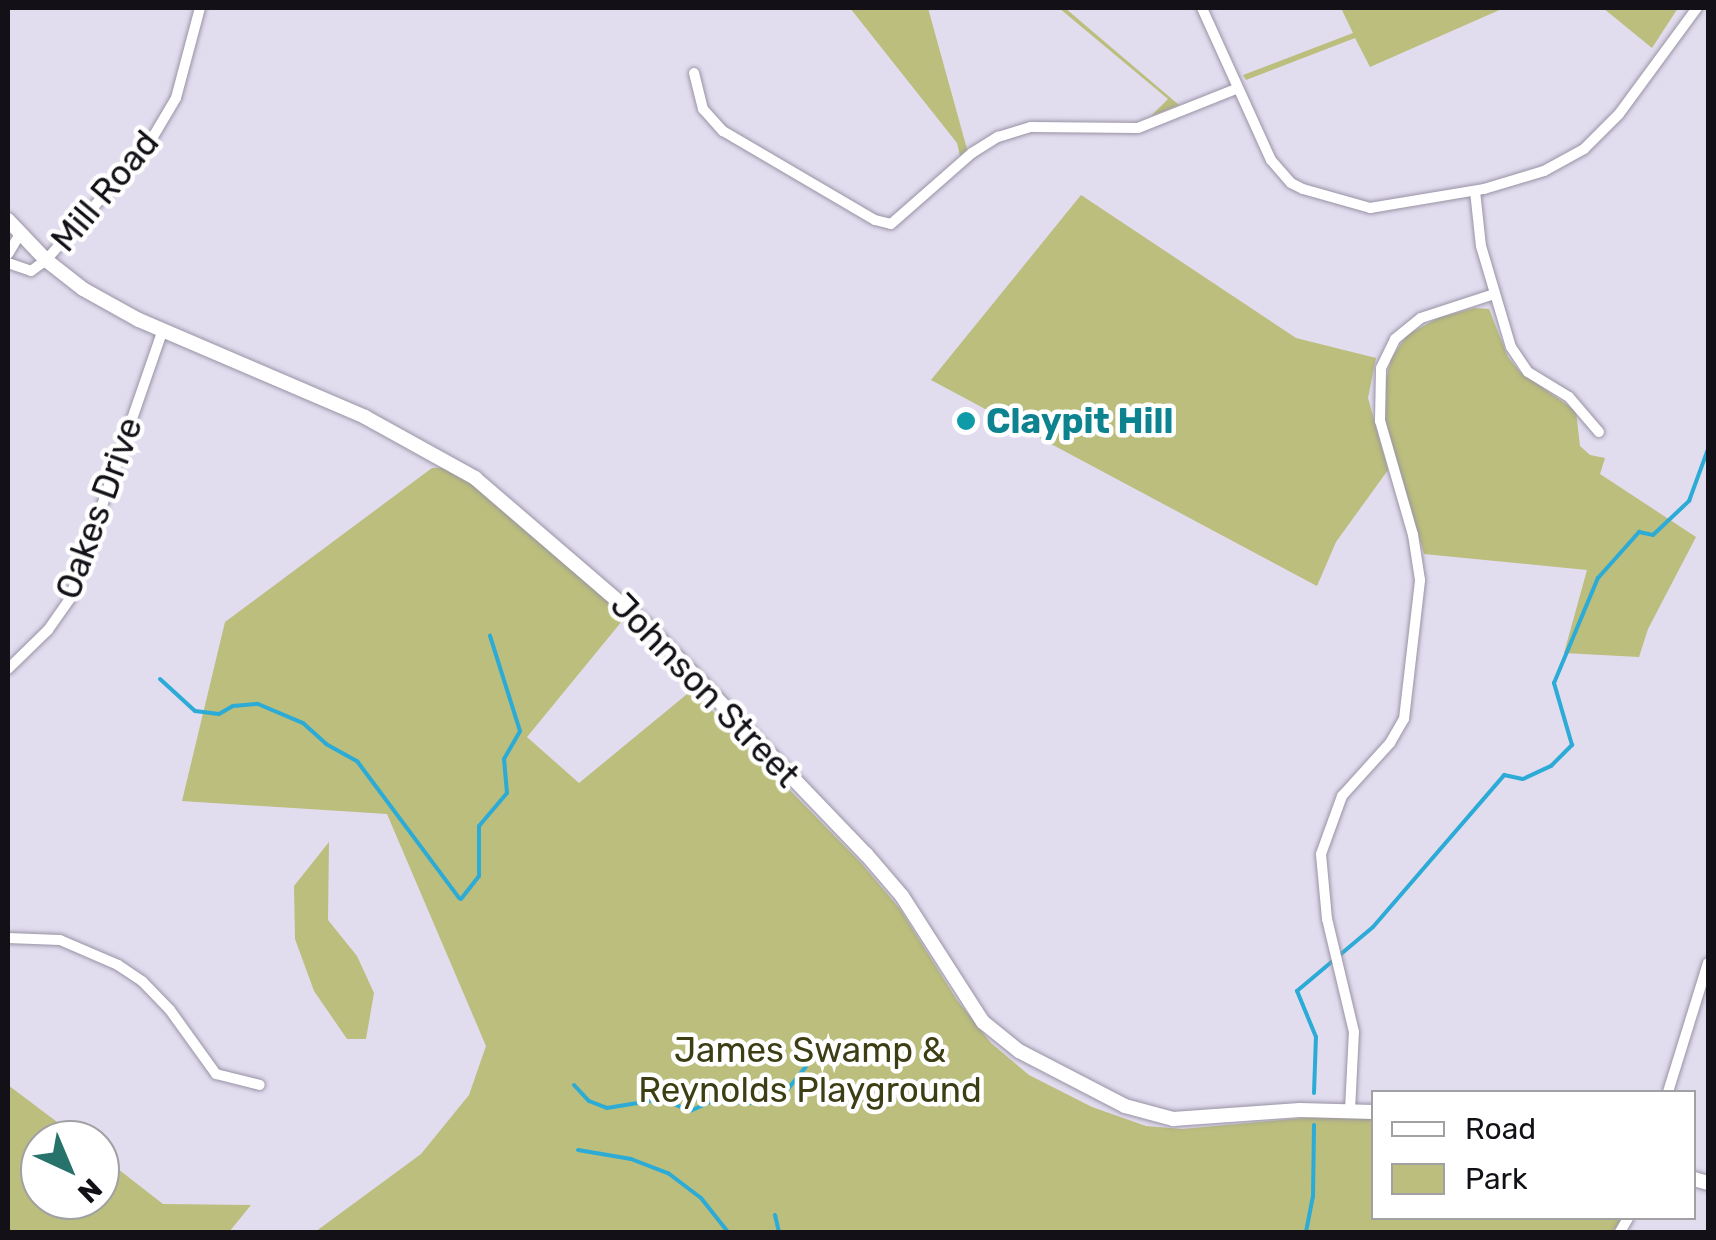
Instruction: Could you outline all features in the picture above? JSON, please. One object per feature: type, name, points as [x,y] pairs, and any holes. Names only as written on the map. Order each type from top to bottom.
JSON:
[{"type":"street","name":"Mill Road","points":[[46,260],[138,158],[165,120],[200,8]]},
{"type":"street","points":[[1202,8],[1271,160],[1303,189],[1370,208],[1475,192],[1544,172],[1584,149],[1619,114],[1697,8]]},
{"type":"street","points":[[694,72],[703,108],[723,131],[875,220],[891,224],[972,153],[998,137],[1031,127],[1138,128],[1236,88]]},
{"type":"street","points":[[1475,192],[1480,246],[1502,327],[1518,360],[1528,372],[1570,396],[1599,432]]},
{"type":"street","name":"Johnson Street","points":[[8,220],[46,260],[83,289],[163,330],[416,443],[476,478],[646,626],[866,854],[910,907],[983,1022],[1019,1051],[1125,1106],[1173,1119],[1371,1112]]},
{"type":"street","points":[[8,254],[20,234]]},
{"type":"street","points":[[8,263],[31,271],[46,260]]},
{"type":"street","points":[[1350,1110],[1354,1032],[1322,891],[1326,832],[1349,786],[1390,743],[1404,719],[1420,580],[1413,535],[1380,421],[1381,368],[1395,339],[1421,318],[1494,294]]},
{"type":"street","name":"Oakes Drive","points":[[8,668],[48,630],[70,598],[163,330]]},
{"type":"street","points":[[8,938],[60,940],[118,965],[170,1010],[216,1074],[260,1084]]},
{"type":"street","points":[[1669,1090],[1708,963]]},
{"type":"green space","points":[[850,8],[928,8],[967,149],[960,156],[957,143]]},
{"type":"green space","points":[[1059,8],[1065,8],[1179,105],[1151,116],[1168,99]]},
{"type":"green space","points":[[1341,8],[1504,8],[1370,67],[1355,38],[1246,80],[1243,75],[1353,33]]},
{"type":"green space","points":[[1603,8],[1678,8],[1652,48]]},
{"type":"green space","points":[[1081,195],[1296,338],[1376,358],[1368,398],[1388,470],[1336,542],[1317,586],[931,380]]},
{"type":"green space","points":[[1474,308],[1489,309],[1508,357],[1520,372],[1576,411],[1580,446],[1590,455],[1605,458],[1600,474],[1696,537],[1648,629],[1639,657],[1564,653],[1587,570],[1424,554],[1385,419],[1386,380],[1391,359],[1407,335],[1438,318]]},
{"type":"green space","name":"James Swamp & Reynolds Playground","points":[[451,467],[476,481],[627,615],[527,737],[579,783],[692,690],[862,864],[900,909],[957,1000],[991,1043],[1029,1075],[1092,1107],[1146,1126],[1182,1129],[1337,1115],[1371,1119],[1371,1220],[1621,1220],[1613,1232],[315,1232],[421,1154],[469,1095],[486,1046],[387,814],[182,801],[225,622],[432,468]]},
{"type":"green space","points":[[329,842],[328,920],[357,956],[374,993],[366,1039],[347,1039],[314,991],[295,939],[294,886]]},
{"type":"green space","points":[[8,1085],[54,1120],[20,1120],[20,1220],[120,1220],[120,1171],[163,1204],[251,1205],[229,1232],[8,1232]]},
{"type":"waterway","points":[[1314,1093],[1316,1037],[1297,991],[1373,927],[1504,775],[1523,779],[1551,766],[1572,745],[1554,683],[1598,578],[1639,532],[1653,535],[1689,501],[1708,449]]},
{"type":"waterway","points":[[461,899],[479,876],[479,826],[507,793],[504,759],[520,731],[490,636]]},
{"type":"waterway","points":[[160,679],[195,711],[219,714],[233,706],[258,704],[303,723],[326,744],[357,761],[459,898]]},
{"type":"waterway","points":[[574,1085],[589,1101],[607,1108],[662,1099],[690,1111],[712,1101],[751,1103],[783,1095],[806,1067]]},
{"type":"waterway","points":[[1306,1232],[1313,1197],[1314,1125]]},
{"type":"waterway","points":[[578,1150],[631,1159],[668,1173],[701,1198],[728,1232]]},
{"type":"waterway","points":[[775,1215],[779,1232]]},
{"type":"place","name":"Claypit Hill","points":[[966,421]]}]
